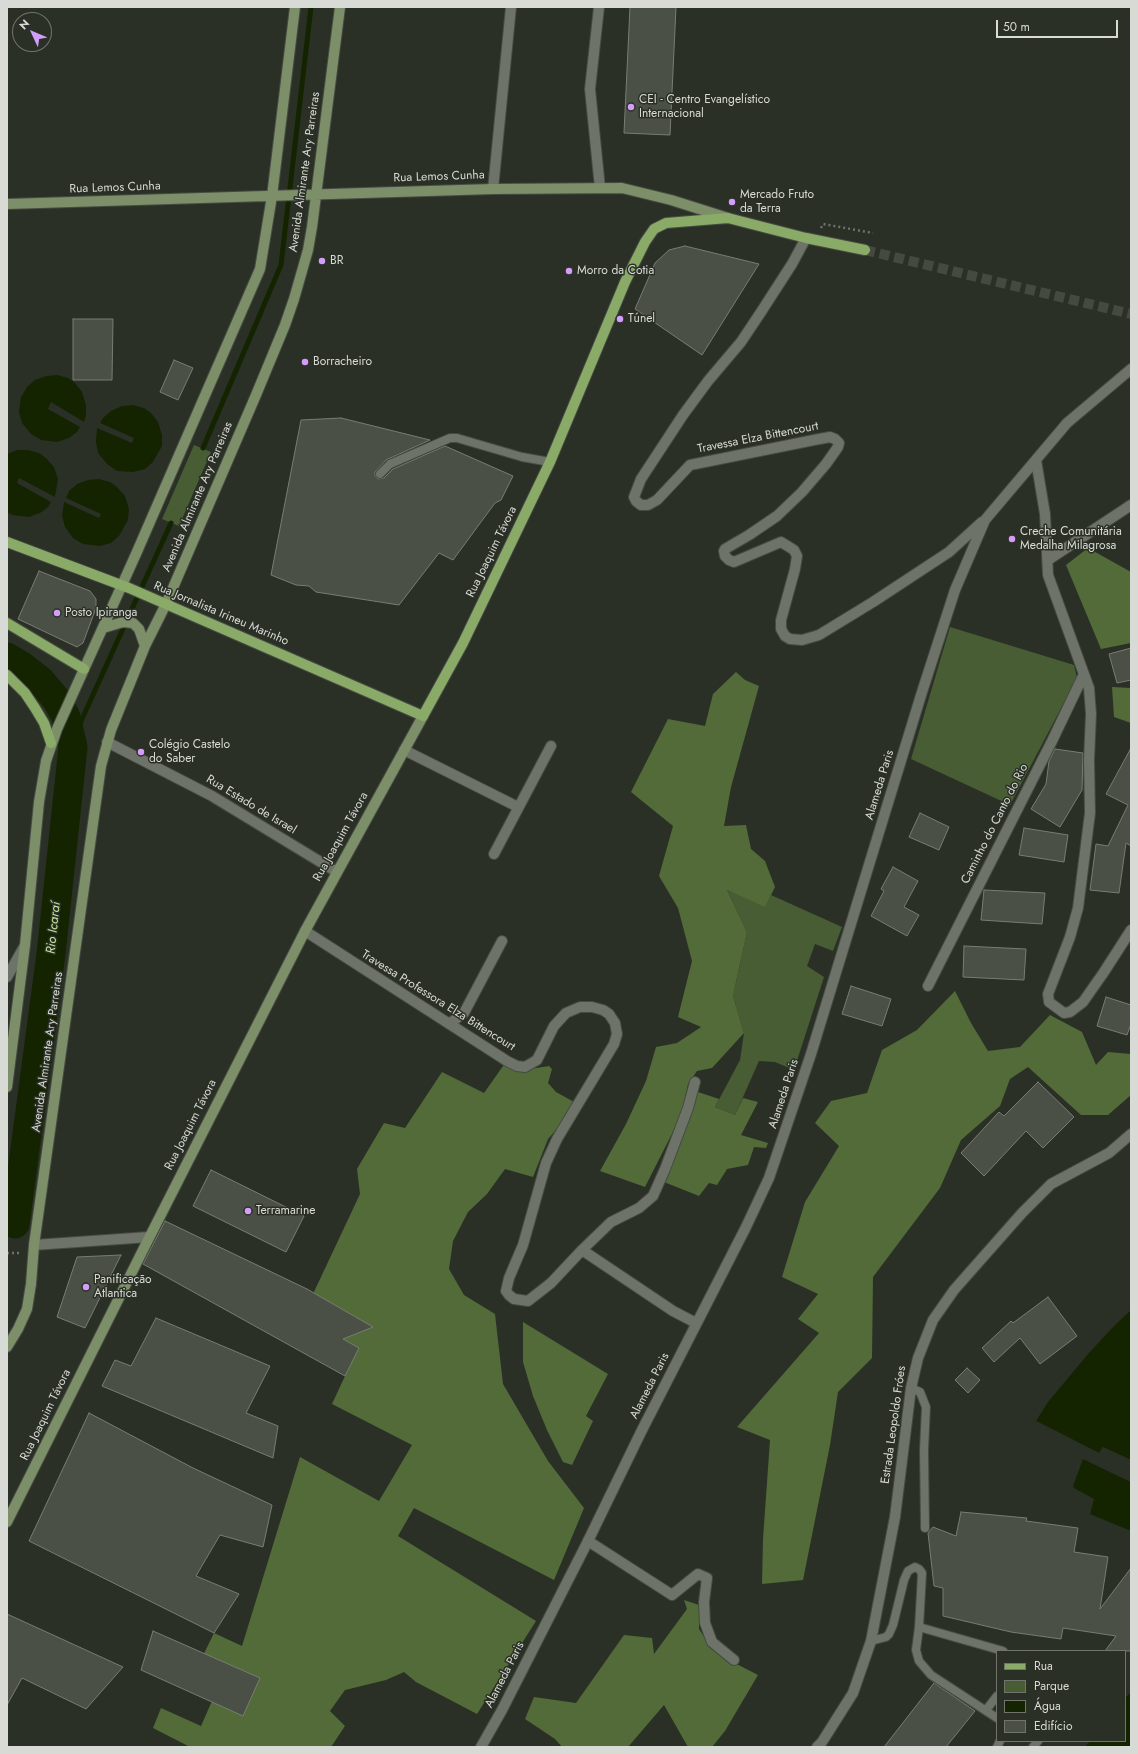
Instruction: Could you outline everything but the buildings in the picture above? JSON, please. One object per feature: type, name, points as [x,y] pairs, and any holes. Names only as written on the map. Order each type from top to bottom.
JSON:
[{"type":"main road","points":[[7,1087],[25,945],[39,802],[43,778],[52,743],[103,628],[125,587],[254,284],[264,250],[272,196],[295,7]]},
{"type":"main road","name":"Avenida Almirante Ary Parreiras","points":[[7,1347],[18,1329],[26,1309],[31,1284],[34,1246],[101,766],[107,742],[145,646],[285,325],[308,250],[332,80],[340,7]]},
{"type":"main road","name":"Rua Lemos Cunha","points":[[7,204],[493,189],[622,188],[671,200],[728,218],[865,250]]},
{"type":"main road","name":"Rua Joaquim Távora","points":[[7,1522],[149,1237],[305,931],[463,643],[550,462],[625,282],[645,242],[654,229],[666,223],[728,218]]},
{"type":"main road","name":"Rua Jornalista Irineu Marinho","points":[[7,542],[125,587],[422,716]]},
{"type":"main road","points":[[103,628],[118,623],[129,622],[139,629],[145,646]]},
{"type":"main road","points":[[7,624],[84,669]]},
{"type":"main road","points":[[7,675],[25,692],[36,708],[44,722],[52,743]]},
{"type":"street","points":[[493,189],[511,7]]},
{"type":"street","points":[[599,7],[590,89],[600,188]]},
{"type":"street","name":"Travessa Elza Bittencourt","points":[[811,238],[792,264],[741,342],[708,381],[683,415],[641,479],[634,497],[636,501],[641,505],[648,505],[657,500],[690,465],[830,437],[835,439],[839,443],[838,447],[826,464],[802,492],[777,516],[749,535],[725,548],[724,551],[725,556],[734,562],[781,542],[794,550],[797,556],[796,569],[781,620],[781,629],[785,636],[790,639],[802,640],[819,635],[873,602],[949,552],[985,520]]},
{"type":"street","name":"Alameda Paris","points":[[481,1747],[502,1710],[588,1541],[696,1323],[746,1227],[769,1178],[810,1054],[955,590],[985,520],[1066,423],[1131,369]]},
{"type":"street","points":[[1036,460],[1045,514],[1048,575],[1089,688],[1091,714],[1089,760],[1090,813],[1078,908],[1070,937],[1048,994],[1049,1002],[1064,1013],[1070,1012],[1083,1002],[1131,930]]},
{"type":"street","points":[[1048,560],[1131,504]]},
{"type":"street","name":"Caminho do Canto do Rio","points":[[928,986],[1052,741],[1084,674]]},
{"type":"street","name":"Rua Estado de Israel","points":[[107,742],[212,796],[337,872]]},
{"type":"street","points":[[494,854],[551,746]]},
{"type":"street","points":[[404,750],[518,807]]},
{"type":"street","name":"Travessa Professora Elza Bittencourt","points":[[305,931],[507,1061],[524,1067],[537,1060],[554,1026],[566,1012],[580,1008],[592,1007],[603,1010],[609,1014],[615,1023],[617,1034],[614,1044],[557,1139],[546,1163],[523,1245],[509,1278],[506,1291],[509,1295],[521,1301],[528,1301],[551,1283],[611,1222],[639,1208],[653,1196],[688,1108],[695,1082]]},
{"type":"street","points":[[449,1024],[464,1013],[502,941]]},
{"type":"street","points":[[7,977],[25,945]]},
{"type":"street","name":"Estrada Leopoldo Fróes","points":[[817,1747],[822,1742],[853,1693],[871,1641],[895,1517],[911,1388],[918,1358],[933,1320],[954,1290],[1016,1219],[1051,1184],[1109,1152],[1131,1134]]},
{"type":"street","points":[[34,1246],[149,1237]]},
{"type":"street","points":[[582,1250],[674,1311],[696,1323]]},
{"type":"street","points":[[588,1541],[672,1595],[698,1574],[707,1578],[704,1602],[705,1623],[712,1642],[734,1660]]},
{"type":"lane","points":[[380,474],[390,464],[450,438],[456,438],[522,457],[550,462]]},
{"type":"lane","points":[[911,1388],[920,1392],[926,1407],[924,1450],[925,1528]]},
{"type":"lane","points":[[871,1641],[886,1637],[889,1634],[893,1625],[904,1580],[908,1570],[915,1567],[922,1573],[919,1627],[916,1650],[919,1661],[931,1675],[996,1717]]},
{"type":"lane","points":[[919,1627],[999,1650]]},
{"type":"lane","points":[[986,1710],[996,1697]]},
{"type":"path","points":[[811,238],[822,224],[873,233]]},
{"type":"path","points":[[7,1253],[22,1253]]},
{"type":"green space","points":[[194,445],[211,452],[179,526],[162,519]]},
{"type":"green space","points":[[950,627],[1074,665],[1077,678],[1010,805],[911,759]]},
{"type":"green space","points":[[727,890],[765,906],[771,895],[842,927],[833,951],[815,944],[807,966],[824,977],[794,1070],[775,1062],[759,1061],[735,1115],[715,1107],[740,1060],[744,1033],[733,996],[747,932]]},
{"type":"shaded area","points":[[1088,548],[1131,572],[1131,643],[1101,649],[1066,565]]},
{"type":"shaded area","points":[[736,672],[745,680],[759,686],[731,787],[724,826],[746,825],[751,849],[765,861],[775,887],[765,907],[727,890],[747,932],[733,996],[744,1033],[712,1068],[697,1071],[688,1084],[681,1116],[645,1187],[600,1171],[626,1124],[646,1081],[656,1047],[677,1043],[701,1027],[678,1017],[692,961],[678,908],[659,876],[673,826],[631,792],[668,719],[705,726],[713,694]]},
{"type":"shaded area","points":[[1112,687],[1131,688],[1131,723],[1114,717]]},
{"type":"shaded area","points":[[955,991],[971,1023],[988,1051],[1020,1047],[1050,1015],[1082,1032],[1096,1065],[1108,1052],[1131,1054],[1131,1095],[1108,1115],[1081,1115],[1028,1067],[1010,1079],[1000,1106],[961,1140],[940,1188],[873,1277],[872,1358],[838,1392],[830,1445],[803,1580],[762,1584],[763,1539],[770,1440],[737,1427],[819,1333],[798,1319],[818,1294],[782,1277],[805,1202],[839,1146],[815,1123],[831,1101],[867,1093],[882,1050],[917,1030]]},
{"type":"shaded area","points":[[508,1059],[530,1069],[549,1066],[552,1069],[548,1083],[556,1092],[576,1103],[563,1122],[548,1139],[533,1177],[505,1169],[487,1194],[468,1212],[453,1241],[449,1269],[464,1295],[495,1314],[503,1384],[548,1461],[584,1508],[554,1580],[414,1508],[398,1536],[536,1621],[477,1714],[416,1682],[404,1672],[386,1680],[345,1690],[330,1711],[345,1726],[331,1747],[190,1747],[153,1728],[161,1708],[201,1726],[219,1685],[195,1672],[214,1633],[242,1646],[300,1457],[379,1501],[412,1445],[332,1404],[358,1348],[343,1339],[313,1294],[360,1194],[357,1169],[384,1123],[405,1128],[442,1072],[484,1093]]},
{"type":"shaded area","points":[[698,1092],[719,1099],[715,1107],[735,1115],[743,1098],[758,1102],[741,1135],[768,1143],[766,1148],[754,1147],[748,1165],[727,1169],[717,1185],[709,1183],[699,1196],[664,1182]]},
{"type":"shaded area","points":[[523,1322],[608,1374],[586,1416],[593,1421],[572,1465],[563,1462],[547,1430],[533,1396],[523,1362]]},
{"type":"shaded area","points":[[684,1600],[699,1605],[699,1629],[709,1644],[725,1658],[758,1675],[725,1731],[712,1747],[688,1747],[664,1705],[628,1747],[562,1747],[555,1739],[525,1719],[534,1697],[576,1703],[624,1635],[652,1638],[654,1654],[687,1609]]},
{"type":"water","points":[[57,375],[68,378],[75,383],[82,392],[86,405],[86,416],[84,422],[51,402],[48,409],[80,427],[77,432],[69,438],[57,442],[41,440],[31,434],[22,423],[19,412],[21,397],[27,387],[35,380],[46,376]]},
{"type":"water","points":[[133,405],[144,408],[151,413],[158,422],[162,435],[162,446],[153,462],[145,469],[133,472],[117,471],[107,464],[98,453],[96,442],[97,428],[132,443],[134,438],[100,423],[111,411],[122,406]]},
{"type":"water","points":[[17,450],[28,450],[39,453],[54,467],[58,479],[55,497],[19,478],[17,483],[51,502],[48,507],[40,513],[29,517],[12,515],[7,512],[7,454]]},
{"type":"water","points":[[99,479],[110,482],[117,487],[125,496],[129,509],[128,520],[119,536],[111,543],[100,546],[83,544],[73,538],[65,527],[62,516],[64,502],[99,518],[101,514],[66,498],[69,491],[77,484],[88,480]]},
{"type":"water","points":[[1131,1310],[1131,1460],[1103,1447],[1099,1453],[1036,1421],[1048,1402],[1088,1354]]},
{"type":"water","points":[[1083,1459],[1131,1482],[1131,1531],[1090,1514],[1094,1499],[1073,1486]]},
{"type":"water","points":[[1131,1692],[1131,1747],[1085,1747],[1089,1742],[1126,1742],[1126,1697]]},
{"type":"pier","points":[[1036,1421],[1099,1453],[1098,1454],[1035,1423]]},
{"type":"pier","points":[[1103,1447],[1131,1460],[1131,1462],[1103,1449],[1099,1453]]},
{"type":"pier","points":[[1083,1457],[1131,1480],[1131,1482],[1081,1458]]},
{"type":"waterway","points":[[203,448],[281,265],[311,7]]},
{"type":"waterway","points":[[73,747],[82,719],[171,523]]},
{"type":"waterway","name":"Rio Icaraí","points":[[7,657],[40,680],[57,700],[66,717],[73,747],[51,954],[15,1224]]},
{"type":"tunnel","points":[[865,250],[1131,314]]},
{"type":"place","name":"CEI - Centro Evangelístico Internacional","points":[[631,107]]},
{"type":"place","name":"Mercado Fruto da Terra","points":[[732,202]]},
{"type":"place","name":"BR","points":[[322,261]]},
{"type":"place","name":"Morro da Cotia","points":[[569,271]]},
{"type":"place","name":"Túnel","points":[[620,319]]},
{"type":"place","name":"Borracheiro","points":[[305,362]]},
{"type":"place","name":"Creche Comunitária Medalha Milagrosa","points":[[1012,539]]},
{"type":"place","name":"Posto Ipiranga","points":[[57,613]]},
{"type":"place","name":"Colégio Castelo do Saber","points":[[141,752]]},
{"type":"place","name":"Terramarine","points":[[248,1211]]},
{"type":"place","name":"Panificação Atlantica","points":[[86,1287]]}]
